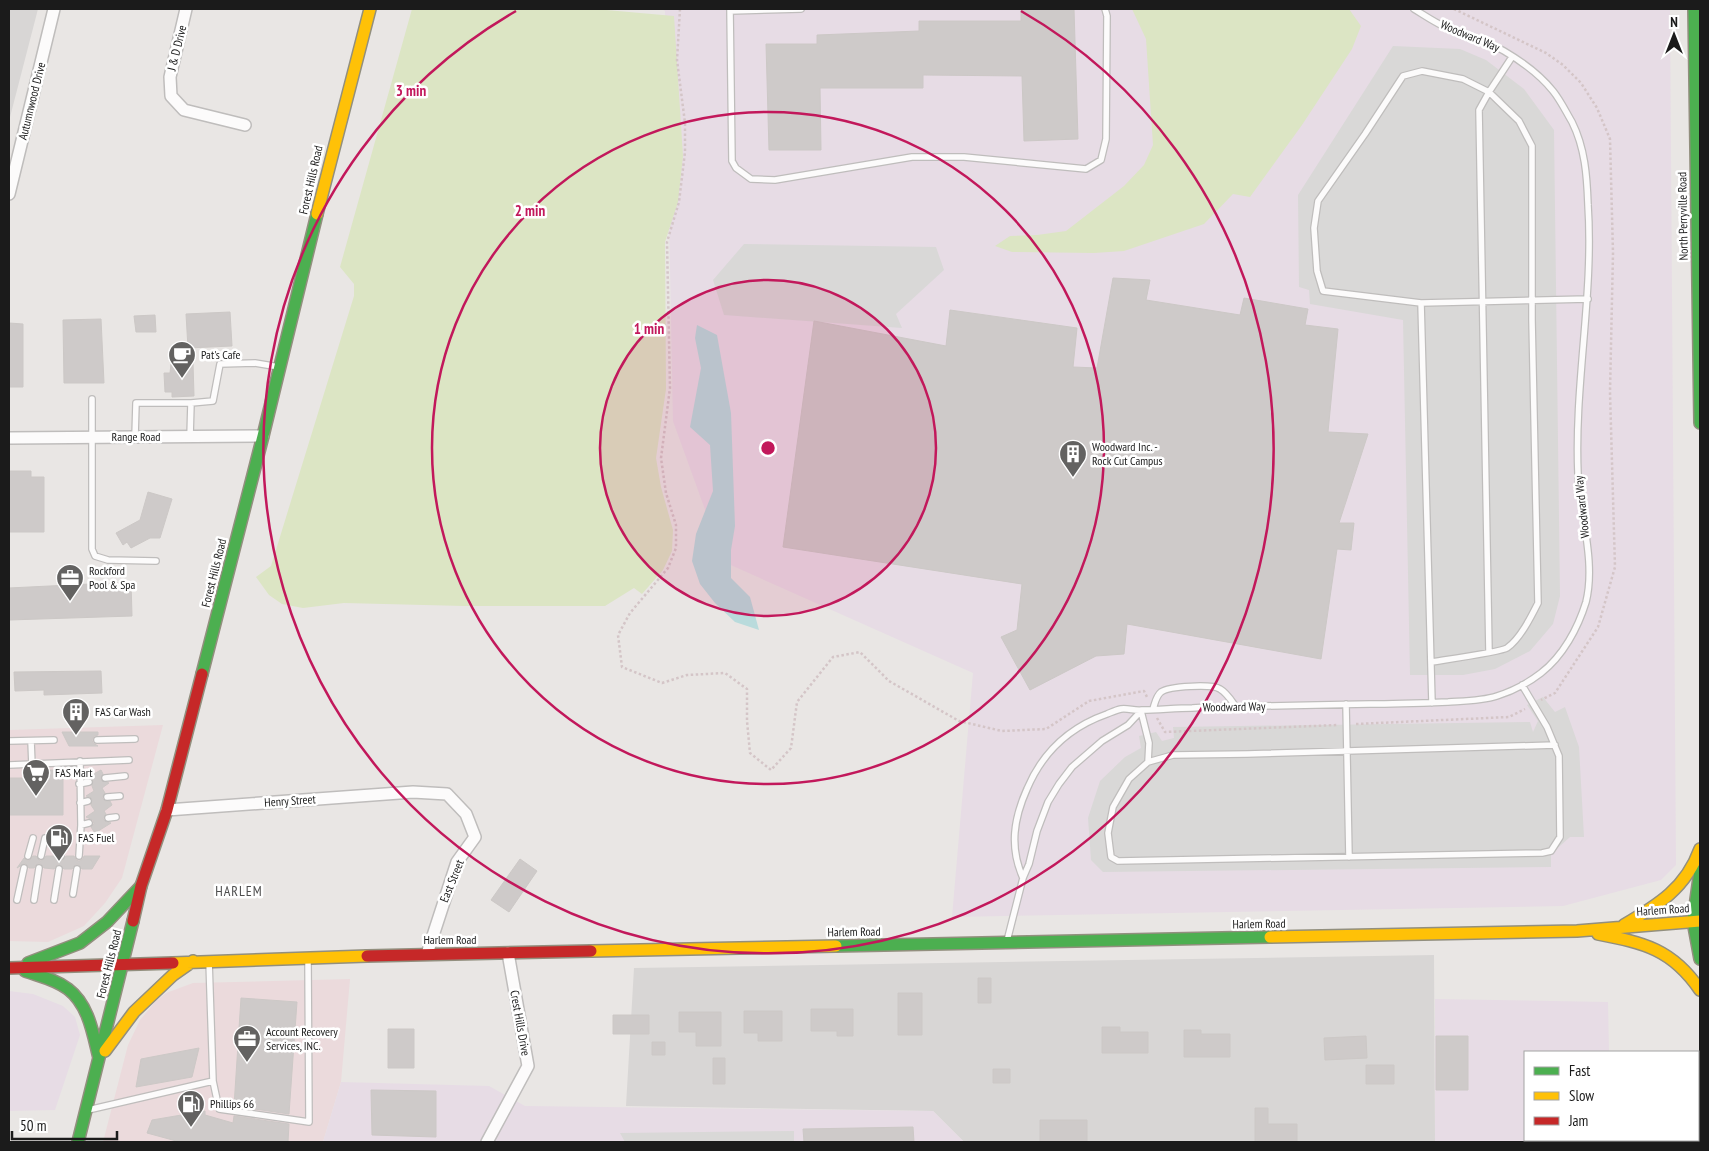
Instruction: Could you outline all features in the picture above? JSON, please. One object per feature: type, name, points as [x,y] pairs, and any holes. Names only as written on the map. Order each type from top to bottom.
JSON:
[{"type":"main road","name":"Forest Hills Road","points":[[78,1142],[141,886],[167,810],[280,368],[336,133],[370,9]]},
{"type":"main road","name":"North Perryville Road","points":[[1694,9],[1700,423]]},
{"type":"main road","points":[[1577,930],[1624,925],[1656,906],[1674,892],[1689,874],[1700,848]]},
{"type":"main road","points":[[1700,871],[1697,921],[1700,959]]},
{"type":"main road","points":[[13,968],[80,943],[108,922],[141,886]]},
{"type":"main road","name":"Harlem Road","points":[[13,968],[427,954],[1577,930],[1697,921]]},
{"type":"main road","points":[[1577,930],[1638,942],[1662,952],[1680,965],[1696,982],[1700,990]]},
{"type":"main road","points":[[100,1058],[134,1012],[173,975],[193,961]]},
{"type":"main road","points":[[13,968],[60,983],[73,992],[83,1006],[100,1058]]},
{"type":"street","name":"Autumnwood Drive","points":[[9,194],[54,9]]},
{"type":"street","name":"J & D Drive","points":[[186,9],[170,77],[170,96],[184,110],[245,125]]},
{"type":"street","name":"Range Road","points":[[9,438],[263,436]]},
{"type":"street","name":"Henry Street","points":[[167,810],[413,792]]},
{"type":"street","name":"East Street","points":[[413,792],[447,794],[466,814],[475,837],[458,862],[427,954]]},
{"type":"street","name":"Crest Hills Drive","points":[[487,1142],[528,1066],[508,953]]},
{"type":"lane","points":[[801,9],[730,10],[732,161],[736,168],[751,178],[774,180],[912,157],[964,157],[1086,169],[1101,160],[1106,139],[1107,16],[1105,9]]},
{"type":"lane","name":"Woodward Way","points":[[1023,878],[1016,862],[1015,832],[1021,802],[1039,764],[1056,744],[1076,728],[1097,718],[1121,709],[1432,703],[1495,697],[1522,685],[1544,671],[1570,639],[1586,601],[1588,565],[1578,475],[1581,373],[1588,299],[1590,228],[1584,151],[1574,127],[1553,91],[1540,79],[1502,50],[1443,26],[1414,9]]},
{"type":"lane","points":[[1489,652],[1479,110],[1512,57]]},
{"type":"lane","points":[[1431,662],[1506,649],[1528,624],[1538,603],[1532,301],[1532,146],[1519,121],[1489,92],[1463,79],[1422,71],[1403,76],[1318,201],[1314,228],[1317,271],[1323,291],[1421,303],[1532,301],[1588,299]]},
{"type":"lane","points":[[1421,303],[1432,703]]},
{"type":"lane","points":[[134,437],[136,403],[213,401],[220,364],[255,363],[280,368]]},
{"type":"lane","points":[[92,398],[93,552],[95,556],[108,560],[156,561]]},
{"type":"lane","points":[[190,437],[191,403]]},
{"type":"lane","points":[[1522,685],[1547,727],[1555,745],[1559,756],[1560,837],[1551,851],[1542,853],[1118,861],[1111,856],[1108,833],[1113,807],[1128,780],[1148,762],[1173,755],[1555,745]]},
{"type":"lane","points":[[1153,709],[1160,692],[1169,688],[1208,686],[1219,688],[1236,707]]},
{"type":"lane","points":[[1346,704],[1349,857]]},
{"type":"lane","points":[[1141,710],[1149,743],[1148,762]]},
{"type":"lane","points":[[1007,943],[1023,878],[1029,864],[1042,815],[1058,784],[1087,753],[1128,725],[1141,710]]},
{"type":"lane","points":[[98,740],[135,739]]},
{"type":"lane","points":[[9,741],[54,740]]},
{"type":"lane","points":[[31,741],[32,765]]},
{"type":"lane","points":[[9,766],[129,760]]},
{"type":"lane","points":[[79,856],[81,824],[80,761]]},
{"type":"lane","points":[[105,778],[125,776]]},
{"type":"lane","points":[[79,784],[90,782]]},
{"type":"lane","points":[[107,797],[120,796]]},
{"type":"lane","points":[[80,803],[88,801]]},
{"type":"lane","points":[[108,818],[116,817]]},
{"type":"lane","points":[[81,824],[89,823]]},
{"type":"lane","points":[[28,856],[33,838]]},
{"type":"lane","points":[[41,856],[45,838]]},
{"type":"lane","points":[[61,856],[63,838]]},
{"type":"lane","points":[[17,900],[24,868]]},
{"type":"lane","points":[[34,900],[38,868]]},
{"type":"lane","points":[[54,900],[59,869]]},
{"type":"lane","points":[[73,894],[77,869]]},
{"type":"lane","points":[[209,960],[213,1081],[219,1110],[309,1122],[308,958]]},
{"type":"lane","points":[[86,1111],[213,1081]]},
{"type":"path","points":[[680,9],[677,60],[685,123],[685,152],[679,202],[667,242],[670,388],[660,458],[666,493],[676,525],[676,548],[668,568],[630,613],[618,635],[622,667],[662,683],[687,675],[725,673],[747,689],[750,753],[771,770],[791,748],[797,702],[833,657],[860,652],[889,681],[959,721],[1002,731],[1046,729],[1089,700],[1144,691],[1165,732],[1509,717],[1555,693],[1598,627],[1615,567],[1610,392],[1614,253],[1610,139],[1597,108],[1581,84],[1563,64],[1546,53],[1454,9]]},
{"type":"shaded area","points":[[9,9],[38,9],[9,121]]},
{"type":"shaded area","points":[[662,9],[1670,9],[1676,865],[1661,880],[1563,906],[952,917],[973,673],[724,562],[673,421],[665,11]]},
{"type":"shaded area","points":[[1393,46],[1460,49],[1486,60],[1524,89],[1554,130],[1560,596],[1553,624],[1530,651],[1495,669],[1463,675],[1410,675],[1403,320],[1310,304],[1309,290],[1299,287],[1298,195]]},
{"type":"shaded area","points":[[744,244],[936,247],[944,270],[896,314],[902,328],[724,315],[713,280]]},
{"type":"shaded area","points":[[1543,697],[1555,712],[1565,707],[1579,747],[1584,837],[1570,837],[1551,854],[1551,867],[1103,872],[1091,860],[1088,818],[1100,781],[1125,757],[1141,748],[1139,736],[1156,732],[1162,741],[1174,738],[1173,727],[1530,722],[1533,732],[1538,721],[1527,705]]},
{"type":"shaded area","points":[[163,725],[122,878],[105,903],[84,926],[48,942],[9,941],[9,730]]},
{"type":"shaded area","points":[[1434,955],[1435,1142],[964,1142],[933,1111],[626,1106],[634,968]]},
{"type":"shaded area","points":[[350,979],[341,1082],[323,1142],[103,1142],[128,1045],[140,1020],[156,1001],[166,993],[193,983]]},
{"type":"shaded area","points":[[9,991],[33,994],[63,1006],[75,1017],[80,1035],[55,1110],[9,1111]]},
{"type":"shaded area","points":[[1435,999],[1608,1002],[1609,1051],[1524,1051],[1524,1141],[1611,1142],[1435,1142]]},
{"type":"shaded area","points":[[341,1082],[489,1086],[525,1106],[933,1111],[964,1142],[323,1142]]},
{"type":"shaded area","points":[[794,1131],[794,1142],[625,1142],[620,1133]]},
{"type":"green space","points":[[412,9],[595,9],[674,16],[683,156],[678,202],[665,242],[666,389],[656,458],[661,487],[673,530],[672,551],[663,570],[642,594],[634,588],[605,606],[464,606],[344,603],[303,608],[282,604],[269,595],[256,577],[271,566],[354,296],[354,284],[340,267]]},
{"type":"green space","points":[[1132,9],[1349,9],[1361,26],[1352,49],[1302,125],[1250,197],[1233,194],[1204,224],[1124,251],[1094,253],[1012,252],[995,246],[1010,236],[1066,231],[1124,186],[1144,165],[1153,145],[1146,39]]},
{"type":"water","points":[[697,325],[717,335],[731,413],[735,526],[731,550],[731,578],[750,597],[759,630],[735,622],[715,603],[700,584],[692,561],[696,534],[713,491],[710,445],[690,427],[701,368],[695,338]]},
{"type":"building","points":[[1021,9],[1074,9],[1078,139],[1024,141],[1022,76],[923,75],[923,88],[820,88],[821,150],[769,150],[766,44],[817,44],[817,35],[919,31],[919,21],[1021,21]]},
{"type":"building","name":"Woodward Inc. - Rock Cut Campus","points":[[1113,278],[1150,280],[1146,300],[1240,315],[1244,298],[1308,309],[1305,325],[1338,329],[1328,432],[1368,434],[1339,523],[1354,523],[1351,550],[1337,549],[1321,659],[1127,624],[1124,654],[1096,656],[1030,690],[1001,637],[1017,630],[1022,584],[783,547],[814,321],[946,346],[950,310],[1077,328],[1073,367],[1097,368]]},
{"type":"building","points":[[230,312],[232,346],[188,348],[186,314]]},
{"type":"building","points":[[155,315],[156,332],[136,332],[134,316]]},
{"type":"building","points":[[101,319],[104,383],[64,383],[63,320]]},
{"type":"building","points":[[9,323],[23,324],[23,387],[9,387]]},
{"type":"building","points":[[193,363],[194,396],[172,397],[172,392],[165,392],[164,373],[170,373],[171,364]]},
{"type":"building","points":[[9,471],[31,471],[31,477],[44,477],[44,532],[9,532]]},
{"type":"building","points":[[148,492],[172,499],[160,538],[150,538],[131,548],[127,542],[123,545],[116,533],[140,520]]},
{"type":"building","name":"Rockford Pool & Spa","points":[[131,582],[132,616],[9,620],[9,588]]},
{"type":"building","points":[[101,671],[102,693],[44,695],[44,690],[15,691],[14,672]]},
{"type":"building","name":"FAS Car Wash","points":[[62,732],[98,732],[98,735],[94,736],[92,740],[98,746],[69,746]]},
{"type":"building","name":"FAS Mart","points":[[29,770],[63,770],[63,815],[9,815],[9,778],[29,778]]},
{"type":"building","name":"FAS Fuel","points":[[101,770],[103,774],[101,780],[109,783],[102,788],[105,793],[102,798],[105,801],[110,801],[112,805],[104,811],[106,814],[103,819],[111,823],[95,833],[91,827],[94,824],[93,820],[86,817],[95,811],[91,805],[92,799],[86,796],[94,791],[93,781],[88,777]]},
{"type":"building","name":"FAS Fuel","points":[[33,856],[36,856],[40,861],[46,856],[56,856],[61,861],[66,856],[74,856],[79,861],[84,856],[100,856],[92,869],[82,869],[77,864],[72,869],[64,869],[59,864],[54,869],[44,868],[39,863],[34,868],[29,868],[25,863],[17,868],[24,858],[29,861]]},
{"type":"building","points":[[520,859],[537,871],[509,912],[491,900]]},
{"type":"building","points":[[978,978],[991,978],[991,1003],[978,1003]]},
{"type":"building","points":[[898,993],[922,993],[922,1035],[898,1035]]},
{"type":"building","points":[[241,998],[297,1002],[289,1114],[234,1106]]},
{"type":"building","points":[[811,1009],[853,1009],[853,1036],[837,1036],[837,1031],[811,1031]]},
{"type":"building","points":[[744,1011],[782,1011],[782,1041],[758,1041],[758,1033],[744,1033]]},
{"type":"building","points":[[679,1012],[721,1012],[721,1046],[696,1046],[696,1032],[679,1032]]},
{"type":"building","points":[[613,1015],[649,1015],[649,1034],[613,1034]]},
{"type":"building","points":[[1102,1027],[1120,1027],[1120,1032],[1148,1032],[1148,1053],[1102,1053]]},
{"type":"building","points":[[388,1029],[414,1029],[414,1068],[388,1068]]},
{"type":"building","points":[[1184,1030],[1201,1030],[1201,1034],[1230,1034],[1230,1057],[1184,1057]]},
{"type":"building","points":[[1366,1036],[1367,1058],[1325,1060],[1324,1038]]},
{"type":"building","points":[[1436,1036],[1468,1036],[1468,1090],[1436,1090]]},
{"type":"building","points":[[652,1042],[665,1042],[665,1055],[652,1055]]},
{"type":"building","points":[[199,1048],[192,1077],[136,1087],[141,1059]]},
{"type":"building","points":[[713,1058],[725,1058],[725,1084],[713,1084]]},
{"type":"building","points":[[1366,1065],[1394,1065],[1394,1084],[1366,1084]]},
{"type":"building","points":[[993,1069],[1010,1069],[1010,1083],[993,1083]]},
{"type":"building","points":[[371,1090],[436,1091],[436,1137],[372,1135]]},
{"type":"building","points":[[1255,1108],[1268,1108],[1268,1124],[1297,1124],[1297,1142],[1255,1142]]},
{"type":"building","name":"Phillips 66","points":[[205,1111],[205,1115],[233,1123],[234,1116],[289,1124],[288,1142],[180,1142],[147,1133],[152,1120]]},
{"type":"building","points":[[1040,1120],[1087,1120],[1087,1142],[1040,1142]]},
{"type":"building","points":[[913,1127],[914,1142],[804,1142],[803,1129]]},
{"type":"traffic: fast","points":[[1694,9],[1700,423]]},
{"type":"traffic: fast","points":[[202,674],[317,214]]},
{"type":"traffic: fast","points":[[1700,871],[1693,921],[1700,959]]},
{"type":"traffic: fast","points":[[28,963],[80,943],[107,922],[141,886]]},
{"type":"traffic: fast","points":[[78,1142],[133,921]]},
{"type":"traffic: fast","points":[[836,946],[1270,937]]},
{"type":"traffic: fast","points":[[25,971],[58,983],[68,989],[81,1003],[89,1020],[99,1058]]},
{"type":"traffic: slow","points":[[317,214],[370,9]]},
{"type":"traffic: slow","points":[[1624,925],[1670,894],[1687,875],[1700,849]]},
{"type":"traffic: slow","points":[[1270,937],[1577,931],[1700,921]]},
{"type":"traffic: slow","points":[[1598,934],[1656,950],[1679,965],[1700,990]]},
{"type":"traffic: slow","points":[[591,951],[836,946]]},
{"type":"traffic: slow","points":[[173,963],[367,956]]},
{"type":"traffic: slow","points":[[105,1051],[134,1012],[173,975],[193,961]]},
{"type":"traffic: jam","points":[[133,921],[141,886],[167,810],[202,674]]},
{"type":"traffic: jam","points":[[367,956],[591,951]]},
{"type":"traffic: jam","points":[[9,968],[173,963]]},
{"type":"place","name":"Pat's Cafe","points":[[182,379]]},
{"type":"place","name":"Woodward Inc. - Rock Cut Campus","points":[[1073,478]]},
{"type":"place","name":"Rockford Pool & Spa","points":[[70,602]]},
{"type":"place","name":"FAS Car Wash","points":[[76,736]]},
{"type":"place","name":"FAS Mart","points":[[36,797]]},
{"type":"place","name":"FAS Fuel","points":[[59,862]]},
{"type":"place","name":"Account Recovery Services, INC.","points":[[247,1063]]},
{"type":"place","name":"Phillips 66","points":[[191,1128]]},
{"type":"district","name":"HARLEM","points":[[239,891]]}]
